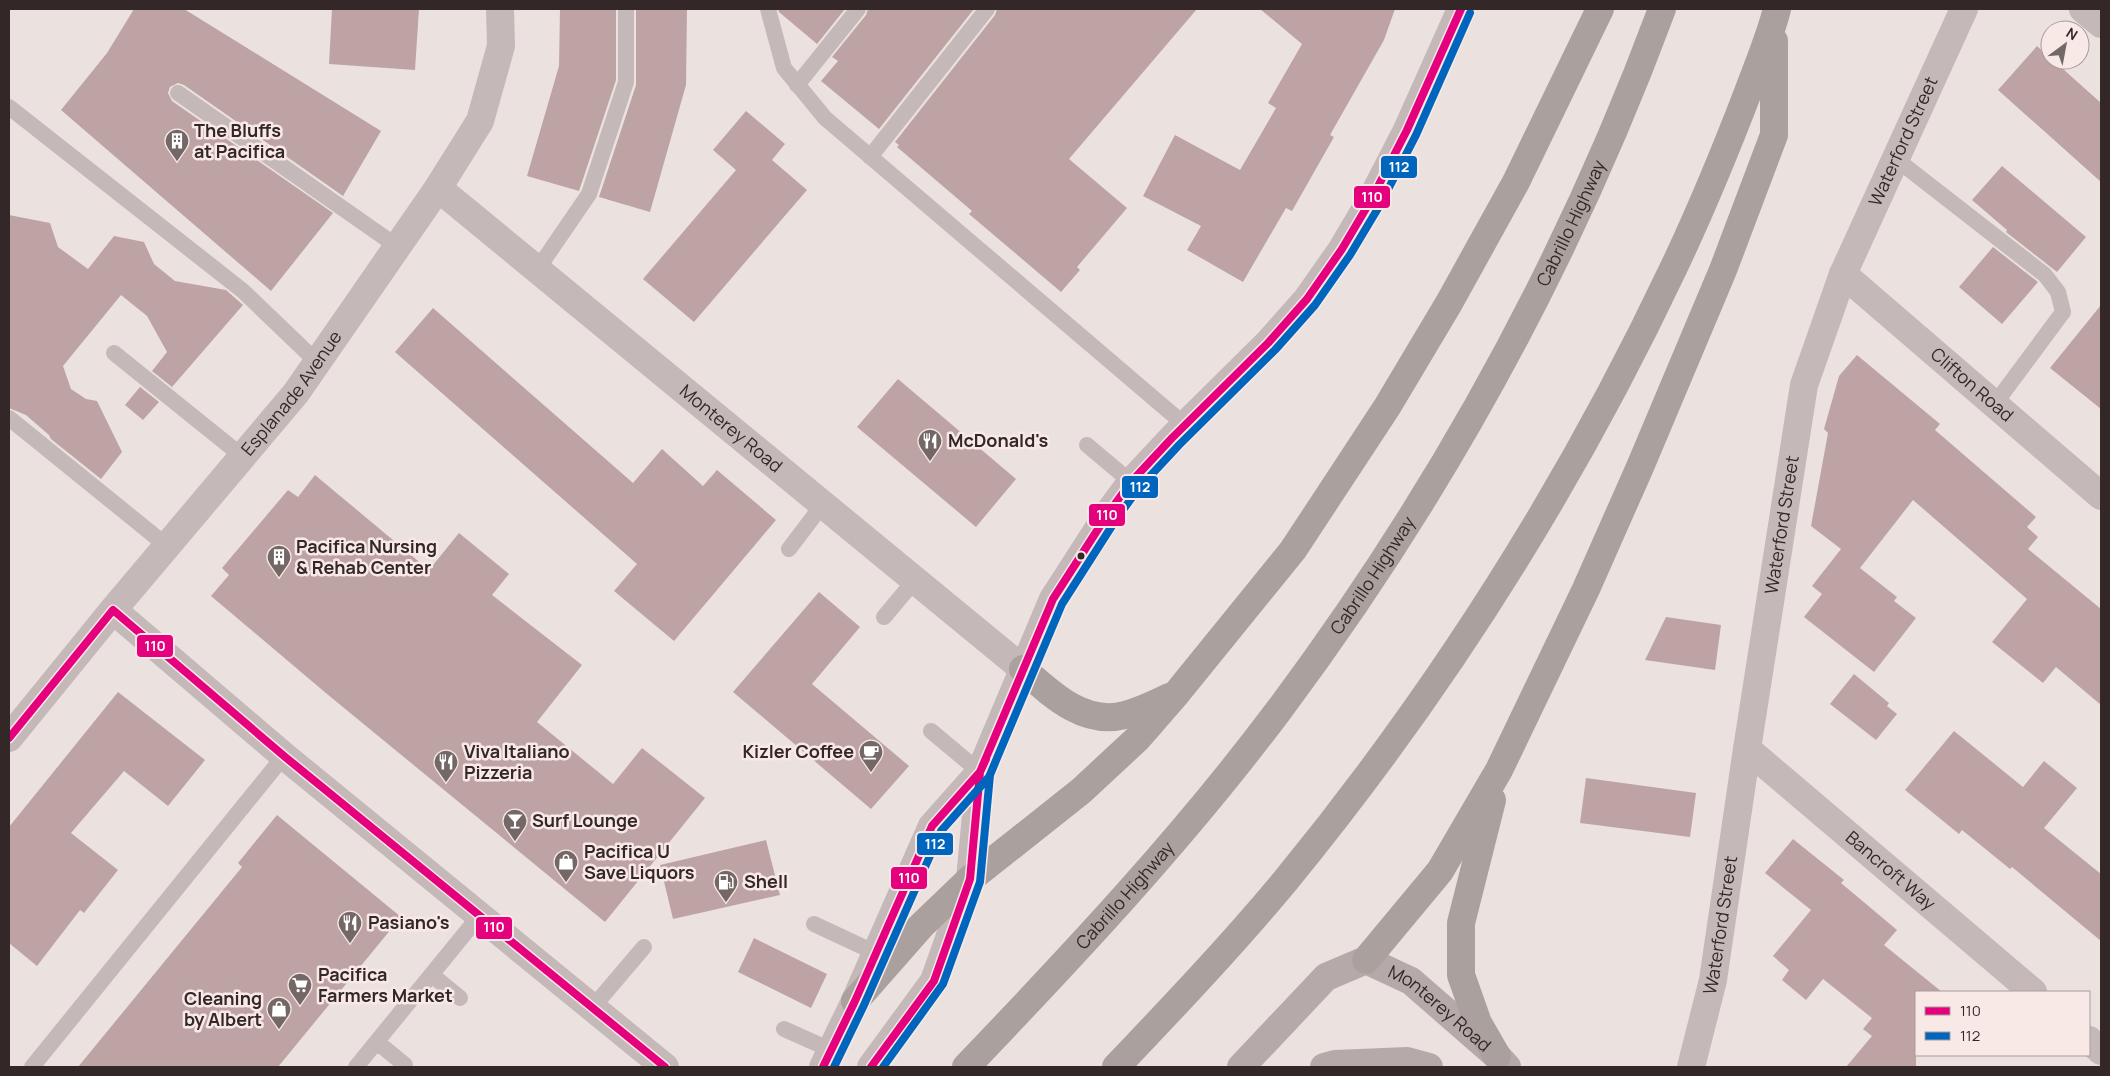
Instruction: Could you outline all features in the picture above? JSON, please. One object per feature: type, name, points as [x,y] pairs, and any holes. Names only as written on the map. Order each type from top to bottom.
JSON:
[{"type":"highway","points":[[855,1001],[921,926],[970,879],[1081,791],[1137,739],[1177,693],[1293,550],[1387,407],[1449,303],[1516,182],[1600,9]]},
{"type":"highway","name":"Cabrillo Highway","points":[[966,1067],[1082,943],[1184,828],[1278,711],[1363,591],[1446,461],[1524,323],[1591,185],[1662,9]]},
{"type":"highway","points":[[1366,960],[1440,870],[1500,770],[1586,589],[1640,467],[1752,197],[1774,135],[1776,15]]},
{"type":"highway","points":[[1116,1067],[1234,939],[1330,825],[1420,703],[1503,580],[1580,451],[1649,320],[1712,184],[1776,15]]},
{"type":"highway","points":[[1023,669],[1052,695],[1074,709],[1098,716],[1124,716],[1149,707],[1177,693]]},
{"type":"highway","points":[[1500,770],[1460,923],[1461,975],[1478,1023],[1502,1062]]},
{"type":"main road","name":"Monterey Road","points":[[1366,960],[1411,981],[1502,1062]]},
{"type":"main road","points":[[1241,1067],[1326,977],[1366,960]]},
{"type":"main road","points":[[1324,1067],[1335,1064],[1407,1060],[1429,1067]]},
{"type":"street","name":"Esplanade Avenue","points":[[9,738],[113,610],[296,393],[438,188],[480,121],[501,46],[500,9]]},
{"type":"street","points":[[872,1067],[934,981],[970,879],[980,772],[1053,599],[1109,512],[1131,482],[1185,425],[1268,344],[1307,299],[1342,249],[1371,200],[1407,130],[1461,9]]},
{"type":"street","name":"Waterford Street","points":[[1691,1067],[1713,980],[1804,385],[1843,274],[1964,9]]},
{"type":"street","points":[[2083,9],[2101,24]]},
{"type":"street","name":"Monterey Road","points":[[438,188],[1023,669]]},
{"type":"street","name":"Clifton Road","points":[[1843,274],[2101,496]]},
{"type":"street","points":[[113,610],[284,756],[666,1067]]},
{"type":"street","name":"Bancroft Way","points":[[1747,749],[2032,991]]},
{"type":"street","points":[[827,1059],[855,1001],[932,826],[980,772]]},
{"type":"street","points":[[2090,1041],[2101,1051]]},
{"type":"lane","points":[[537,270],[588,194],[626,82],[626,9]]},
{"type":"lane","points":[[768,9],[784,68],[825,118],[1185,425]]},
{"type":"lane","points":[[797,85],[858,9]]},
{"type":"lane","points":[[870,157],[987,9]]},
{"type":"lane","points":[[178,93],[398,247]]},
{"type":"lane","points":[[9,107],[243,291],[317,362]]},
{"type":"lane","points":[[1896,159],[2044,275],[2058,292],[2063,312],[1994,405]]},
{"type":"lane","points":[[114,353],[242,456]]},
{"type":"lane","points":[[9,418],[167,546]]},
{"type":"lane","points":[[1087,445],[1131,482]]},
{"type":"lane","points":[[789,549],[822,504]]},
{"type":"lane","points":[[884,617],[914,580]]},
{"type":"lane","points":[[931,731],[980,772]]},
{"type":"lane","points":[[32,1067],[284,756]]},
{"type":"lane","points":[[356,1067],[480,915]]},
{"type":"lane","points":[[814,924],[876,953]]},
{"type":"lane","points":[[592,1007],[644,947]]},
{"type":"lane","points":[[432,974],[460,998]]},
{"type":"lane","points":[[784,1029],[827,1059]]},
{"type":"lane","points":[[377,1042],[405,1065]]},
{"type":"building","name":"The Bluffs at Pacifica","points":[[134,9],[184,9],[381,131],[343,196],[184,85],[178,83],[170,87],[168,93],[172,101],[333,213],[271,291],[61,110],[107,53]]},
{"type":"building","points":[[332,9],[419,9],[415,70],[329,64]]},
{"type":"building","points":[[560,9],[616,9],[616,80],[579,191],[527,176],[559,66]]},
{"type":"building","points":[[636,9],[687,9],[686,85],[650,212],[599,197],[636,85]]},
{"type":"building","points":[[778,9],[845,9],[817,44],[779,12]]},
{"type":"building","points":[[868,9],[974,9],[879,129],[821,81],[838,61],[832,57],[866,15]]},
{"type":"building","points":[[997,9],[1197,9],[1069,159],[1127,208],[1077,267],[1080,270],[1061,292],[969,214],[972,211],[897,147],[899,145],[895,142],[995,15]]},
{"type":"building","points":[[1260,9],[1395,9],[1384,40],[1330,135],[1334,137],[1292,211],[1286,208],[1243,282],[1187,250],[1201,226],[1143,196],[1175,135],[1240,170],[1276,108],[1268,103],[1302,44]]},
{"type":"building","points":[[2037,46],[2040,49],[2040,70],[2064,70],[2101,103],[2101,182],[1998,90]]},
{"type":"building","points":[[746,111],[785,144],[772,160],[807,190],[694,322],[643,279],[736,170],[713,150]]},
{"type":"building","points":[[2002,166],[2086,237],[2057,272],[2006,232],[2007,230],[1972,200]]},
{"type":"building","points":[[9,215],[50,223],[58,247],[88,269],[114,236],[144,242],[154,264],[175,281],[226,290],[243,305],[172,387],[152,371],[167,352],[147,316],[121,295],[63,366],[71,389],[86,399],[97,401],[122,452],[101,479],[51,439],[49,435],[26,415],[9,408]]},
{"type":"building","points":[[1993,247],[2038,282],[2002,324],[1959,287]]},
{"type":"building","points":[[2101,305],[2101,409],[2050,368]]},
{"type":"building","points":[[433,308],[633,483],[662,449],[703,486],[717,470],[776,520],[674,641],[614,591],[637,564],[395,352]]},
{"type":"building","points":[[1857,355],[1940,424],[1935,430],[2036,517],[2027,527],[2038,537],[2028,549],[2101,609],[2101,705],[2056,667],[2043,683],[1992,642],[2027,599],[1913,500],[1860,568],[1897,597],[1894,601],[1916,618],[1874,672],[1804,617],[1822,594],[1812,586],[1841,549],[1811,526],[1828,433],[1824,429],[1839,376]]},
{"type":"building","points":[[898,379],[1016,479],[976,527],[857,427]]},
{"type":"building","points":[[140,387],[159,402],[143,420],[125,405]]},
{"type":"building","points":[[315,475],[429,570],[459,533],[509,574],[492,595],[582,665],[537,722],[613,784],[642,748],[705,798],[605,922],[327,694],[211,596],[229,575],[222,568],[288,490],[298,497]]},
{"type":"building","points":[[819,592],[860,627],[812,684],[909,766],[871,809],[733,692]]},
{"type":"building","points":[[1666,617],[1721,625],[1715,670],[1645,660]]},
{"type":"building","points":[[1854,674],[1889,703],[1887,706],[1897,714],[1876,740],[1830,704]]},
{"type":"building","points":[[118,692],[205,760],[168,806],[124,771],[71,833],[118,870],[84,913],[80,910],[37,966],[9,943],[9,827]]},
{"type":"building","points":[[1954,731],[2023,787],[2044,761],[2077,788],[2044,828],[2101,874],[2101,941],[2012,867],[2010,869],[1962,830],[1959,834],[1905,790]]},
{"type":"building","points":[[1586,778],[1696,793],[1690,837],[1580,823]]},
{"type":"building","points":[[277,815],[401,917],[278,1067],[78,1067],[242,867],[238,863]]},
{"type":"building","points":[[1793,839],[1844,880],[1841,883],[1897,930],[1884,945],[1941,991],[1915,991],[1916,1067],[1846,1067],[1872,1036],[1863,1029],[1872,1018],[1823,979],[1806,1000],[1782,980],[1789,970],[1773,956],[1811,910],[1765,873]]},
{"type":"building","points":[[766,840],[780,895],[673,919],[660,865]]},
{"type":"building","points":[[754,938],[827,974],[811,1008],[738,972]]},
{"type":"transit line","name":"110","points":[[823,1067],[855,1001],[932,826],[980,772],[1053,599],[1109,512],[1131,482],[1172,438],[1268,343],[1307,299],[1342,249],[1371,200],[1407,130],[1461,9]]},
{"type":"transit line","name":"112","points":[[834,1067],[864,1005],[941,831],[989,777],[1062,604],[1117,518],[1139,488],[1179,445],[1275,350],[1315,305],[1350,255],[1380,205],[1416,135],[1470,13]]},
{"type":"transit line","name":"110","points":[[9,738],[113,610],[284,756],[665,1067]]},
{"type":"transit line","name":"110","points":[[871,1067],[934,981],[970,879],[980,772],[986,759]]},
{"type":"transit line","name":"112","points":[[883,1067],[943,984],[980,882],[990,775],[995,763]]},
{"type":"place","name":"The Bluffs at Pacifica","points":[[177,162]]},
{"type":"place","name":"McDonald's","points":[[930,462]]},
{"type":"place","name":"Pacifica Nursing & Rehab Center","points":[[279,578]]},
{"type":"place","name":"Kizler Coffee","points":[[871,773]]},
{"type":"place","name":"Viva Italiano Pizzeria","points":[[446,783]]},
{"type":"place","name":"Surf Lounge","points":[[515,842]]},
{"type":"place","name":"Pacifica U Save Liquors","points":[[566,883]]},
{"type":"place","name":"Shell","points":[[726,903]]},
{"type":"place","name":"Pasiano's","points":[[350,944]]},
{"type":"place","name":"Pacifica Farmers Market","points":[[300,1006]]},
{"type":"place","name":"Cleaning by Albert","points":[[279,1030]]}]
